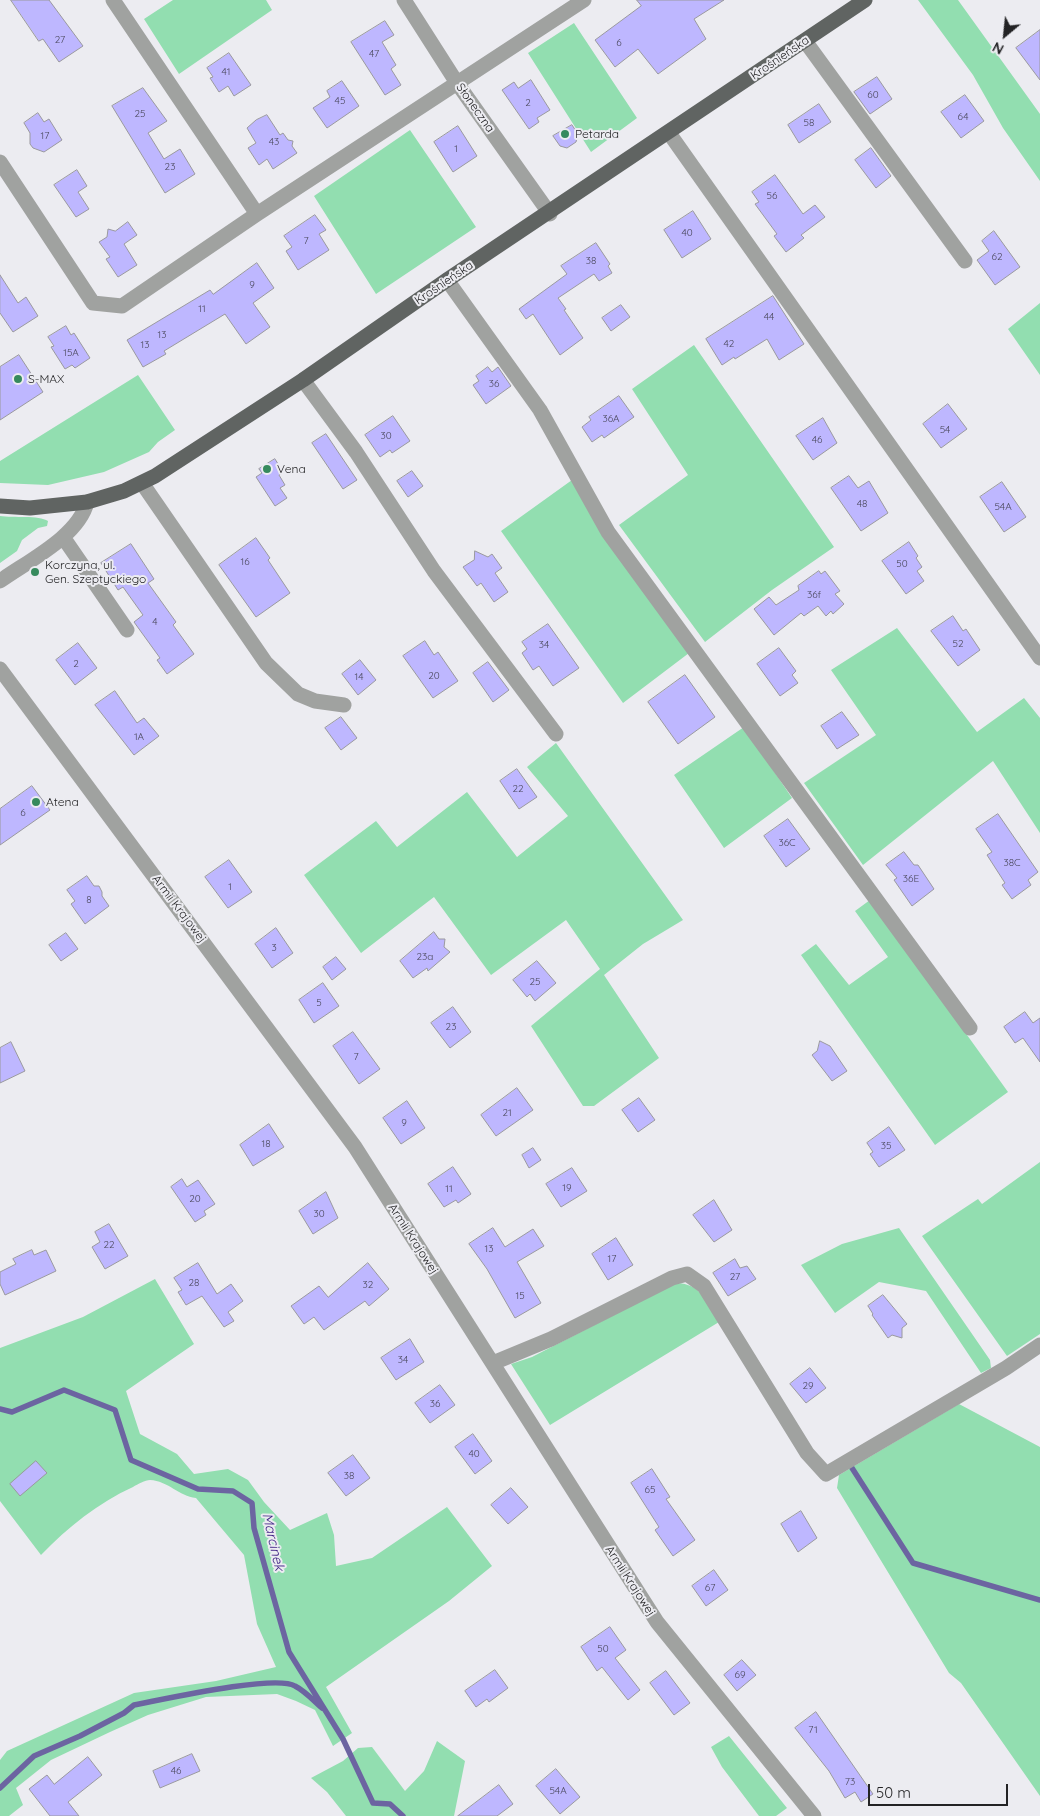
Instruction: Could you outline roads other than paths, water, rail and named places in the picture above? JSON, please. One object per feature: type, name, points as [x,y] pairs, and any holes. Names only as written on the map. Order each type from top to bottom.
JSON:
[{"type":"main road","name":"Krośnieńska","points":[[0,506],[30,508],[88,502],[124,491],[142,483],[303,380],[447,280],[550,214],[865,0]]},
{"type":"street","points":[[112,0],[257,214]]},
{"type":"street","name":"Słoneczna","points":[[404,0],[458,83],[550,214]]},
{"type":"street","points":[[0,162],[93,303],[122,306],[257,214],[584,0]]},
{"type":"street","points":[[805,41],[964,261]]},
{"type":"street","points":[[669,133],[1040,658]]},
{"type":"street","points":[[447,280],[540,410],[608,532],[970,1028]]},
{"type":"street","points":[[303,380],[356,452],[434,570],[556,734]]},
{"type":"street","points":[[142,483],[266,663],[298,694],[315,701],[344,705]]},
{"type":"street","points":[[0,580],[63,537],[84,515],[88,502]]},
{"type":"street","points":[[63,537],[127,630]]},
{"type":"street","name":"Armii Krajowej","points":[[0,669],[355,1147],[493,1363],[613,1557],[656,1622],[814,1816]]},
{"type":"street","points":[[493,1363],[551,1339],[672,1278],[688,1274],[704,1286],[807,1453],[826,1474],[845,1465],[1040,1345]]},
{"type":"waterway","name":"Marcinek","points":[[0,1409],[12,1412],[64,1390],[115,1410],[131,1460],[198,1489],[233,1491],[252,1503],[254,1528],[289,1652],[343,1739],[373,1803],[390,1804],[403,1816]]},
{"type":"waterway","points":[[852,1468],[913,1563],[1040,1600]]},
{"type":"waterway","points":[[0,1788],[34,1756],[80,1736],[124,1713],[134,1705],[242,1685],[283,1683],[299,1688],[322,1708]]},
{"type":"place","name":"Petarda","points":[[565,134]]},
{"type":"place","name":"S-MAX","points":[[18,379]]},
{"type":"place","name":"Vena","points":[[267,469]]},
{"type":"place","name":"Korczyna, ul. Gen. Szeptyckiego","points":[[35,572]]},
{"type":"place","name":"Atena","points":[[36,802]]}]
